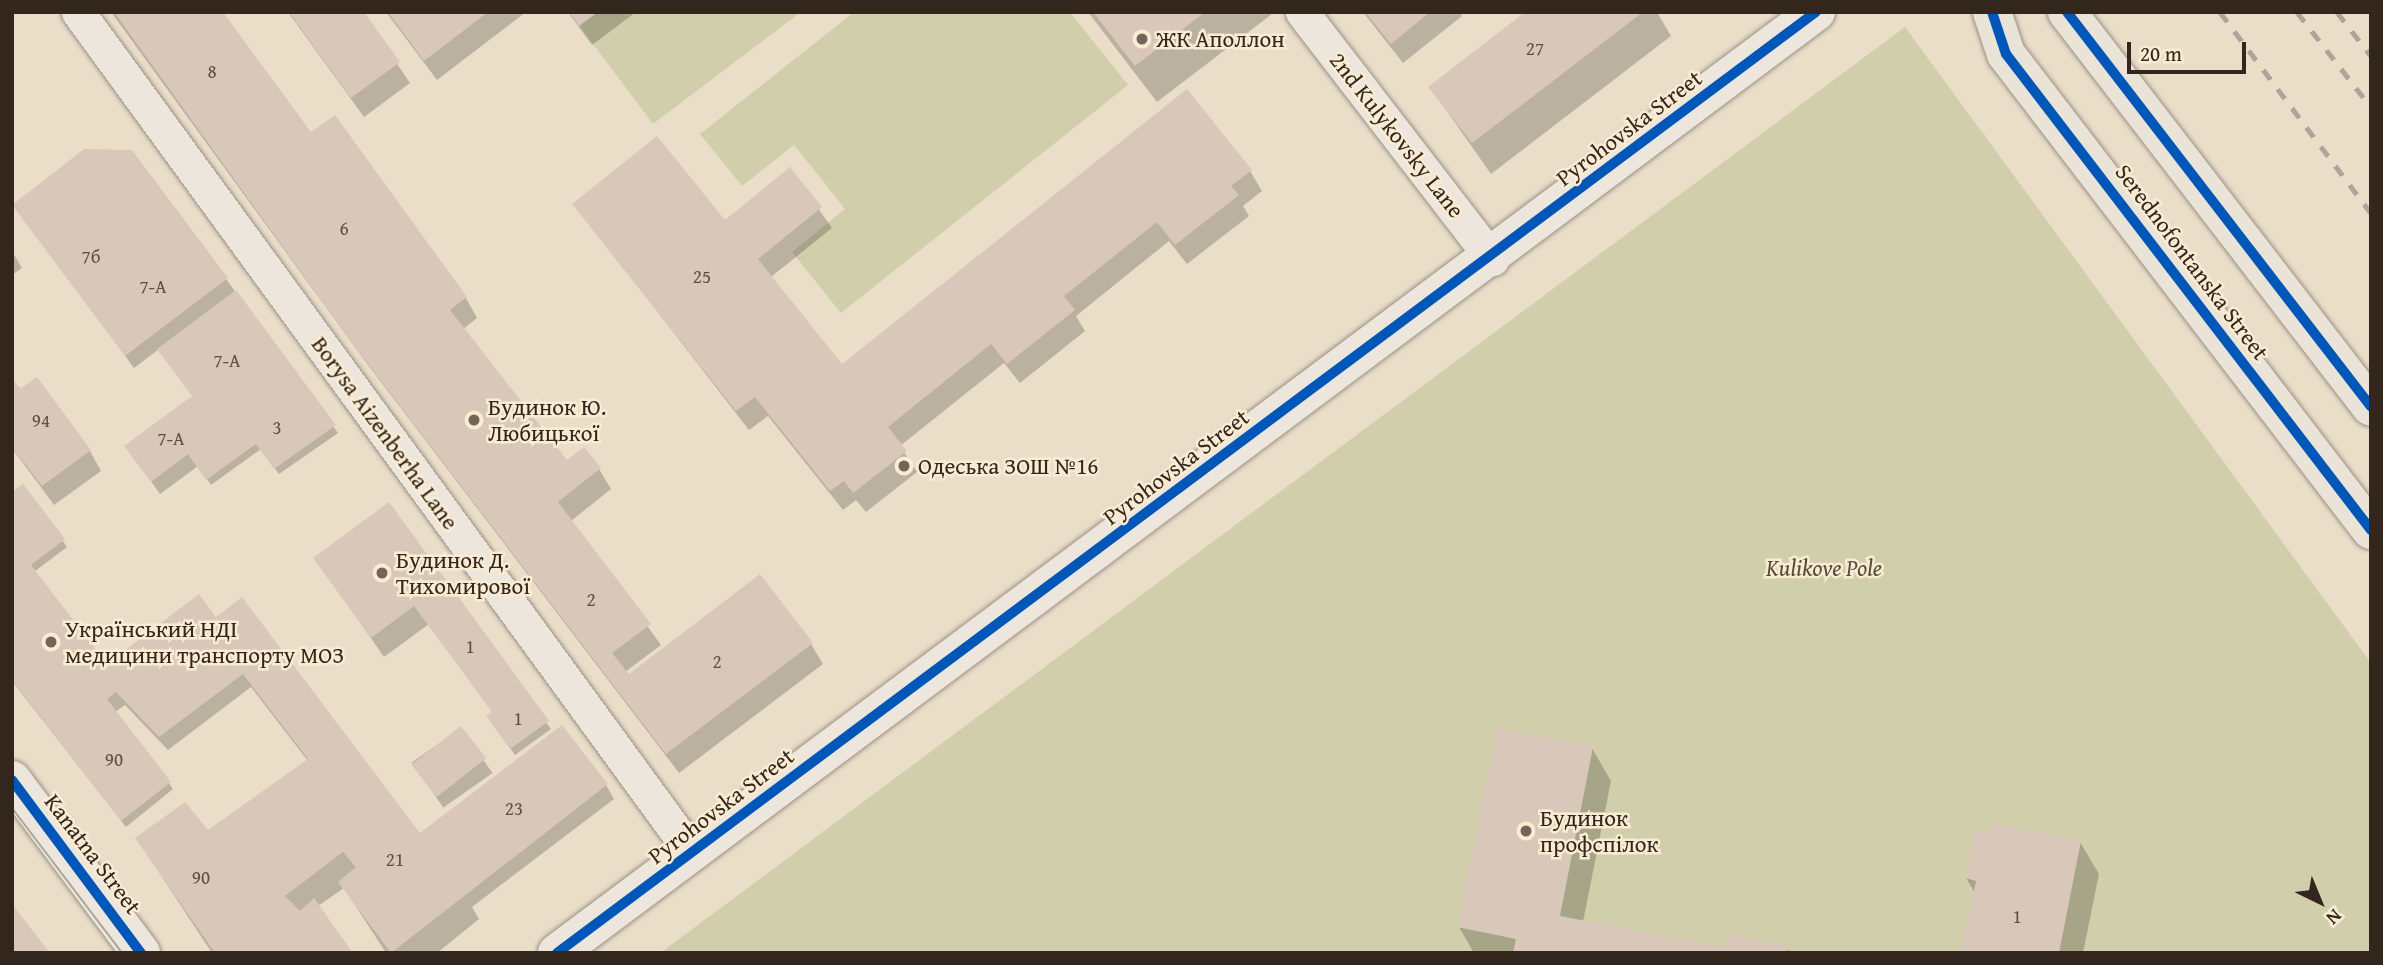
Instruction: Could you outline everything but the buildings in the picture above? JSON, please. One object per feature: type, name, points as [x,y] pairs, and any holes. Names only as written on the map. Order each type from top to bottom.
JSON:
[{"type":"main road","name":"Pyrohovska Street","points":[[558,953],[1492,258],[1816,12]]},
{"type":"main road","name":"Serednofontanska Street","points":[[1992,12],[2006,54],[2371,530]]},
{"type":"main road","points":[[2067,12],[2371,407]]},
{"type":"main road","name":"Kanatna Street","points":[[12,780],[141,953]]},
{"type":"street","name":"Borysa Aizenberha Lane","points":[[78,12],[692,853]]},
{"type":"street","name":"2nd Kulykovsky Lane","points":[[1302,12],[1492,258]]},
{"type":"green space","points":[[569,12],[801,12],[653,124]]},
{"type":"green space","points":[[854,12],[1070,12],[1128,85],[841,313],[792,252],[845,209],[794,145],[742,186],[700,134]]},
{"type":"green space","name":"Kulikove Pole","points":[[1905,27],[2371,663],[2371,953],[660,953]]},
{"type":"tram line","points":[[12,808],[122,953]]},
{"type":"railway","points":[[2220,12],[2371,213]]},
{"type":"railway","points":[[2297,12],[2371,107]]},
{"type":"railway","points":[[2337,12],[2371,56]]},
{"type":"cycle path","points":[[557,953],[1816,12]]},
{"type":"cycle path","points":[[1992,12],[2006,54],[2371,530]]},
{"type":"cycle path","points":[[2067,12],[2371,407]]},
{"type":"cycle path","points":[[12,780],[141,953]]},
{"type":"place","name":"ЖК Аполлон","points":[[1142,39]]},
{"type":"place","name":"Будинок Ю. Любицької","points":[[474,420]]},
{"type":"place","name":"Одеська ЗОШ №16","points":[[904,466]]},
{"type":"place","name":"Будинок Д. Тихомирової","points":[[382,573]]},
{"type":"place","name":"Український НДІ медицини транспорту МОЗ","points":[[51,642]]},
{"type":"place","name":"Будинок профспілок","points":[[1526,831]]}]
